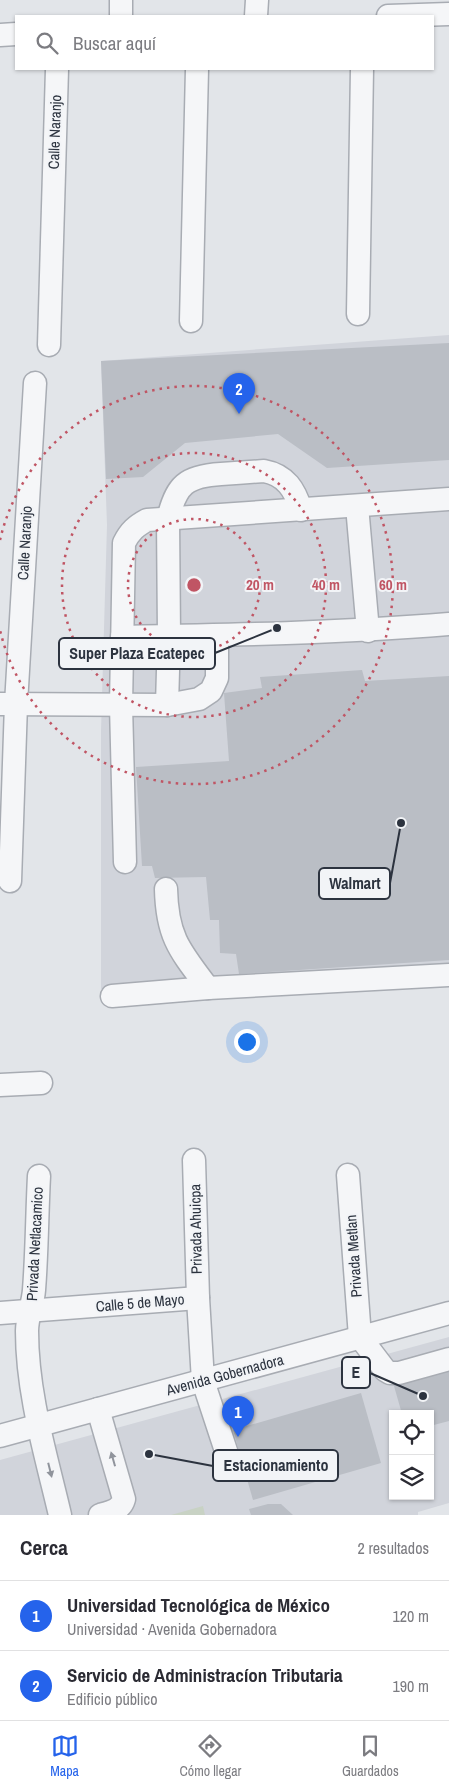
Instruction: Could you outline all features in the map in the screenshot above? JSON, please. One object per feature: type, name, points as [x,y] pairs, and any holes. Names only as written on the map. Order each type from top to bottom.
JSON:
[{"type":"street","points":[[121,0],[121,15]]},
{"type":"street","points":[[256,15],[257,0]]},
{"type":"street","points":[[390,15],[391,0]]},
{"type":"street","points":[[420,15],[449,14]]},
{"type":"street","points":[[0,35],[15,34]]},
{"type":"street","name":"Calle Naranjo","points":[[49,345],[56,70]]},
{"type":"street","points":[[191,321],[197,70]]},
{"type":"street","points":[[358,314],[362,70]]},
{"type":"street","name":"Calle Naranjo","points":[[10,880],[16,743],[8,704],[35,383]]},
{"type":"street","points":[[167,705],[169,636],[168,519],[178,492],[192,478],[206,475],[273,472],[289,484],[296,495],[301,510]]},
{"type":"street","points":[[125,862],[112,705],[122,637],[124,542],[129,533],[136,526],[147,520],[449,499]]},
{"type":"street","points":[[357,506],[368,631]]},
{"type":"street","points":[[122,637],[368,631],[449,624]]},
{"type":"street","points":[[8,704],[167,705],[199,699],[211,691],[217,678],[217,636]]},
{"type":"street","points":[[166,890],[167,912],[174,938],[183,956],[208,988]]},
{"type":"street","points":[[112,996],[208,988],[449,975]]},
{"type":"street","points":[[0,1085],[41,1083]]},
{"type":"street","name":"Privada Ahuicpa","points":[[194,1160],[198,1298]]},
{"type":"street","name":"Privada Metlan","points":[[348,1175],[360,1338]]},
{"type":"street","name":"Privada Netlacamico","points":[[39,1176],[34,1290],[27,1331],[29,1364],[38,1426],[60,1515]]},
{"type":"street","name":"Calle 5 de Mayo","points":[[0,1314],[198,1298],[203,1381],[230,1463]]},
{"type":"street","name":"Avenida Gobernadora","points":[[0,1436],[449,1313]]},
{"type":"street","points":[[360,1338],[390,1374],[449,1359]]},
{"type":"street","points":[[98,1409],[124,1499],[122,1505],[116,1510],[100,1515]]},
{"type":"shaded area","points":[[449,335],[449,969],[101,989],[101,731],[107,525],[101,361]]},
{"type":"shaded area","points":[[449,1337],[449,1503],[418,1512],[418,1515],[0,1515],[0,1460]]},
{"type":"green space","points":[[203,1506],[205,1515],[171,1515]]},
{"type":"building","points":[[449,343],[449,460],[327,468],[278,434],[185,443],[143,477],[106,479],[101,361]]},
{"type":"building","points":[[362,670],[365,681],[449,676],[449,960],[239,974],[236,954],[220,953],[219,920],[210,920],[206,877],[155,878],[152,866],[142,866],[136,767],[229,761],[224,693],[262,688],[260,677]]},
{"type":"building","points":[[449,1362],[449,1421],[434,1425],[434,1410],[401,1410],[392,1379]]},
{"type":"building","points":[[361,1393],[381,1463],[253,1500],[233,1430]]},
{"type":"building","points":[[268,1504],[281,1504],[293,1515],[251,1515],[249,1509]]},
{"type":"place","name":"Servicio de Administracíon Tributaria","points":[[239,414]]},
{"type":"place","name":"Super Plaza Ecatepec","points":[[277,628]]},
{"type":"place","name":"Walmart","points":[[401,823]]},
{"type":"place","name":"E","points":[[423,1396]]},
{"type":"place","name":"Universidad Tecnológica de México","points":[[238,1437]]},
{"type":"place","name":"Estacionamiento","points":[[149,1454]]}]
